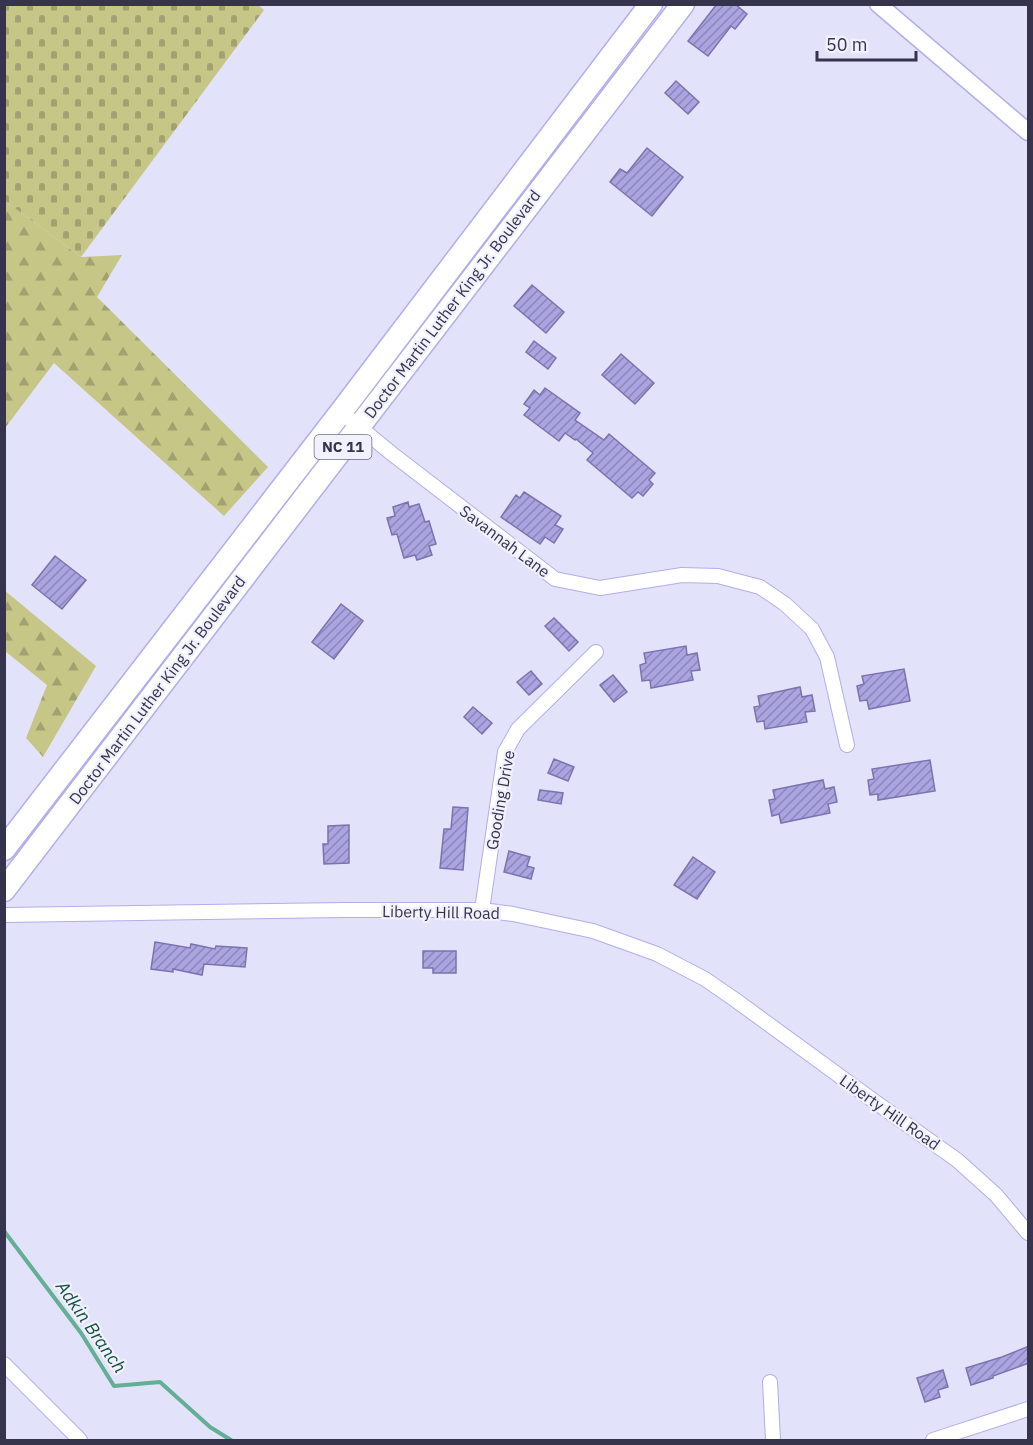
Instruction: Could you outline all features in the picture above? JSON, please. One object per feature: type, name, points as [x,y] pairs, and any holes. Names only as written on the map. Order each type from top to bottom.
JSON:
[{"type":"highway","name":"Doctor Martin Luther King Jr. Boulevard","points":[[4,849],[341,412],[651,4]]},
{"type":"highway","name":"Doctor Martin Luther King Jr. Boulevard","points":[[4,890],[683,4]]},
{"type":"street","points":[[878,4],[1029,132]]},
{"type":"street","name":"Savannah Lane","points":[[341,412],[555,579],[600,588],[682,575],[718,576],[760,586],[785,604],[812,629],[827,657],[847,745]]},
{"type":"street","name":"Gooding Drive","points":[[482,910],[505,752],[518,729],[596,652]]},
{"type":"street","name":"Liberty Hill Road","points":[[4,915],[482,910],[524,916],[593,931],[641,948],[705,979],[957,1160],[996,1195],[1029,1233]]},
{"type":"street","points":[[4,1364],[80,1440]]},
{"type":"street","points":[[770,1382],[773,1440]]},
{"type":"street","points":[[936,1440],[1029,1409]]},
{"type":"green space","points":[[257,4],[264,10],[81,257],[5,201],[5,5]]},
{"type":"green space","points":[[5,201],[81,257],[122,255],[97,297],[268,467],[224,516],[54,363],[5,428]]},
{"type":"green space","points":[[4,590],[96,666],[43,757],[26,738],[47,685],[5,651]]},
{"type":"building","points":[[717,4],[735,4],[747,14],[735,29],[731,26],[708,56],[688,41]]},
{"type":"building","points":[[676,81],[699,102],[688,114],[665,93]]},
{"type":"building","points":[[647,148],[683,177],[652,216],[610,182],[620,169],[627,173]]},
{"type":"building","points":[[532,285],[564,312],[546,333],[514,306]]},
{"type":"building","points":[[534,341],[556,358],[548,369],[526,352]]},
{"type":"building","points":[[621,354],[654,383],[635,404],[602,375]]},
{"type":"building","points":[[545,388],[580,413],[575,420],[604,440],[609,434],[655,473],[649,480],[653,484],[643,496],[638,492],[632,498],[587,460],[593,453],[576,439],[565,433],[559,441],[524,415],[530,408],[524,404],[534,390],[540,395]]},
{"type":"building","points":[[524,492],[561,516],[555,525],[563,529],[554,543],[545,537],[540,544],[501,517],[516,495],[520,498]]},
{"type":"building","points":[[408,502],[409,507],[419,504],[425,522],[429,521],[436,544],[429,546],[432,555],[417,560],[415,555],[404,558],[397,534],[392,535],[387,518],[395,516],[393,507]]},
{"type":"building","points":[[55,556],[86,580],[62,609],[32,585]]},
{"type":"building","points":[[341,604],[363,621],[334,659],[312,642]]},
{"type":"building","points":[[554,618],[578,642],[569,651],[545,626]]},
{"type":"building","points":[[686,646],[687,655],[697,653],[700,670],[691,671],[693,680],[651,688],[650,680],[642,681],[640,665],[646,663],[644,653]]},
{"type":"building","points":[[904,669],[910,701],[869,709],[867,700],[860,701],[857,686],[864,684],[862,676]]},
{"type":"building","points":[[531,671],[542,684],[529,695],[517,682]]},
{"type":"building","points":[[613,675],[627,692],[614,702],[600,685]]},
{"type":"building","points":[[800,687],[802,697],[812,695],[815,711],[805,712],[807,722],[765,729],[764,721],[757,722],[754,707],[760,706],[758,696]]},
{"type":"building","points":[[473,707],[492,723],[482,734],[464,717]]},
{"type":"building","points":[[554,759],[574,767],[568,781],[548,773]]},
{"type":"building","points":[[930,760],[935,791],[878,800],[878,794],[870,795],[868,780],[874,779],[872,769]]},
{"type":"building","points":[[823,780],[825,789],[834,787],[837,802],[828,804],[830,813],[781,823],[779,814],[772,816],[769,800],[775,799],[773,790]]},
{"type":"building","points":[[540,790],[563,793],[561,804],[538,800]]},
{"type":"building","points":[[453,807],[468,808],[463,870],[440,868],[444,829],[451,829]]},
{"type":"building","points":[[349,825],[349,863],[324,864],[323,844],[328,844],[328,826]]},
{"type":"building","points":[[509,851],[530,857],[527,866],[534,868],[531,879],[504,872]]},
{"type":"building","points":[[693,857],[715,872],[697,899],[674,885]]},
{"type":"building","points":[[155,942],[190,948],[191,944],[215,949],[216,946],[247,948],[245,967],[204,964],[202,975],[173,969],[173,972],[151,969]]},
{"type":"building","points":[[423,951],[456,951],[456,973],[433,973],[433,968],[423,968]]},
{"type":"building","points":[[1029,1346],[1029,1363],[971,1385],[966,1368]]},
{"type":"building","points":[[943,1370],[948,1387],[938,1390],[940,1397],[925,1402],[917,1378]]},
{"type":"waterway","name":"Adkin Branch","points":[[4,1231],[81,1333],[114,1386],[160,1382],[210,1427],[231,1440]]}]
